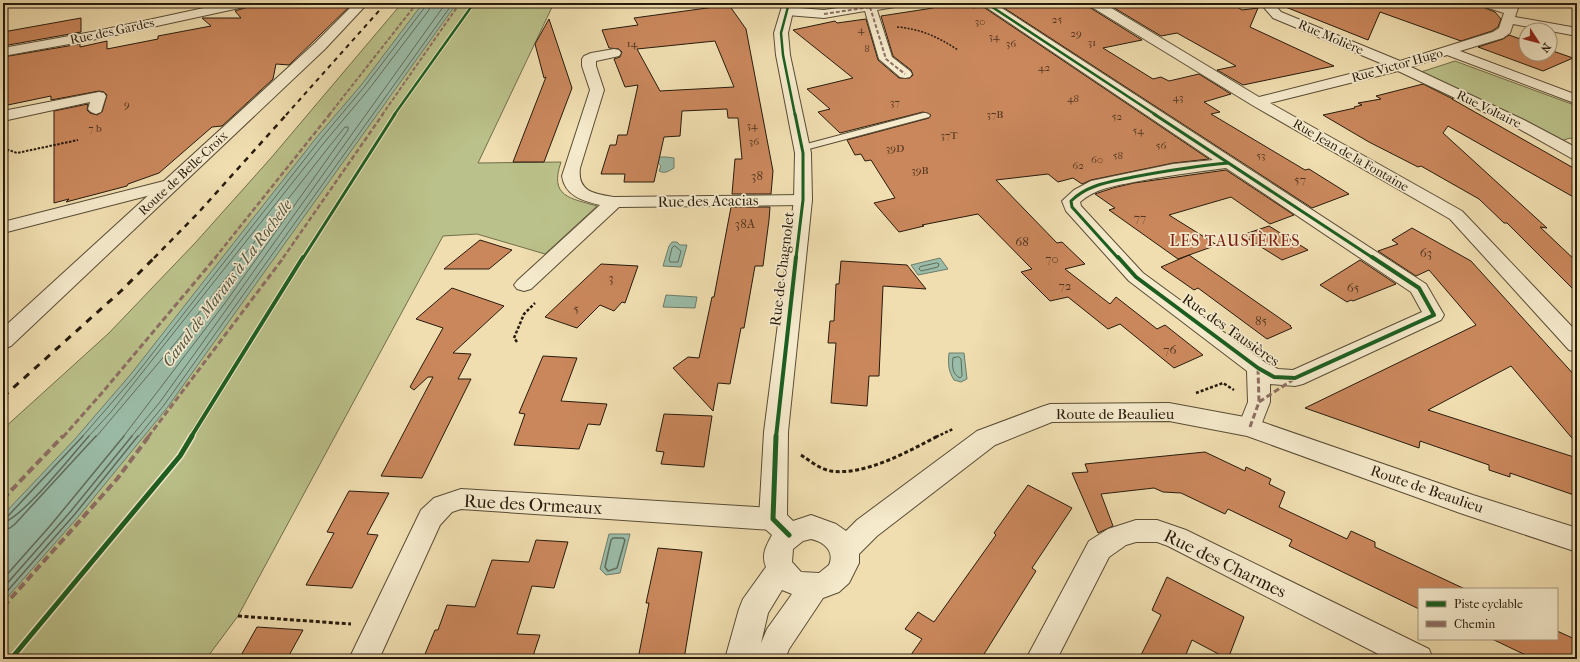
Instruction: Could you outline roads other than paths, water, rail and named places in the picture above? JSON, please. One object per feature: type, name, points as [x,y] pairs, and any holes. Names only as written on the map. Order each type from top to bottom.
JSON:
[{"type":"street","name":"Rue des Gardes","points":[[3,52],[97,35],[244,3]]},
{"type":"street","name":"Route de Belle-Croix","points":[[3,342],[320,46],[362,3]]},
{"type":"street","points":[[786,14],[824,14],[897,3]]},
{"type":"street","name":"Rue des Tausières","points":[[986,3],[1419,288],[1434,315],[1295,378],[1274,377],[1258,368],[1136,277],[1072,208],[1071,201],[1077,195],[1086,189],[1097,185],[1172,169],[1228,163]]},
{"type":"street","name":"Rue Jean de la Fontaine","points":[[1094,3],[1258,102],[1456,215],[1577,345]]},
{"type":"street","name":"Rue Molière","points":[[1266,3],[1277,15],[1400,66]]},
{"type":"street","points":[[1486,3],[1577,32]]},
{"type":"street","points":[[870,7],[886,58],[905,74]]},
{"type":"street","name":"Rue Victor Hugo","points":[[1258,102],[1400,66],[1498,35],[1505,30],[1512,11]]},
{"type":"street","name":"Rue de Chagnolet","points":[[781,527],[776,432],[803,200],[802,148],[783,55],[781,33],[786,14]]},
{"type":"street","points":[[1447,51],[1577,100]]},
{"type":"street","name":"Rue des Acacias","points":[[614,53],[596,56],[589,59],[589,66],[597,90],[572,168],[570,178],[575,188],[587,197],[614,202],[803,200]]},
{"type":"street","name":"Rue Voltaire","points":[[1400,66],[1519,123],[1577,155]]},
{"type":"street","points":[[3,116],[99,96],[96,109]]},
{"type":"street","points":[[3,228],[172,184]]},
{"type":"street","points":[[524,285],[614,202]]},
{"type":"street","points":[[1250,427],[1259,402],[1258,368]]},
{"type":"street","points":[[1259,402],[1295,378]]},
{"type":"street","name":"Route de Beaulieu","points":[[844,551],[867,528],[986,438],[1050,413],[1168,412],[1250,427],[1470,505],[1577,540]]},
{"type":"street","name":"Rue des Ormeaux","points":[[364,659],[430,518],[442,505],[461,499],[781,527]]},
{"type":"street","points":[[781,527],[801,529],[811,527],[820,529],[836,537],[844,551],[846,559],[844,567],[839,575],[824,585],[804,586],[794,582],[780,569],[777,561],[781,527]]},
{"type":"street","name":"Rue des Charmes","points":[[1041,659],[1098,549],[1118,537],[1136,531],[1157,531],[1177,538],[1418,659]]},
{"type":"street","points":[[741,659],[754,609],[780,569]]},
{"type":"street","points":[[769,659],[778,639],[814,586]]},
{"type":"lane","points":[[802,148],[926,115]]},
{"type":"water","name":"Canal de Marans à La Rochelle","points":[[423,3],[457,3],[167,408],[78,517],[3,602],[3,515],[75,439],[131,374],[316,138],[362,84]]},
{"type":"water","points":[[660,157],[674,158],[674,168],[665,172],[659,171],[661,166],[657,159]]},
{"type":"water","points":[[672,242],[677,242],[680,245],[687,245],[681,267],[663,266],[669,246]]},
{"type":"water","points":[[940,258],[948,269],[918,275],[911,265]]},
{"type":"water","points":[[666,295],[697,297],[695,308],[663,307]]},
{"type":"water","points":[[949,353],[964,353],[967,379],[961,382],[954,380],[949,367]]},
{"type":"water","points":[[609,534],[630,534],[620,573],[606,575],[600,569]]},
{"type":"railway","points":[[286,115],[386,3]]},
{"type":"railway","points":[[154,258],[199,212],[287,114]]},
{"type":"railway","points":[[3,397],[121,291],[154,258]]},
{"type":"district","name":"LES TAUSIÈRES","points":[[1235,240]]}]
